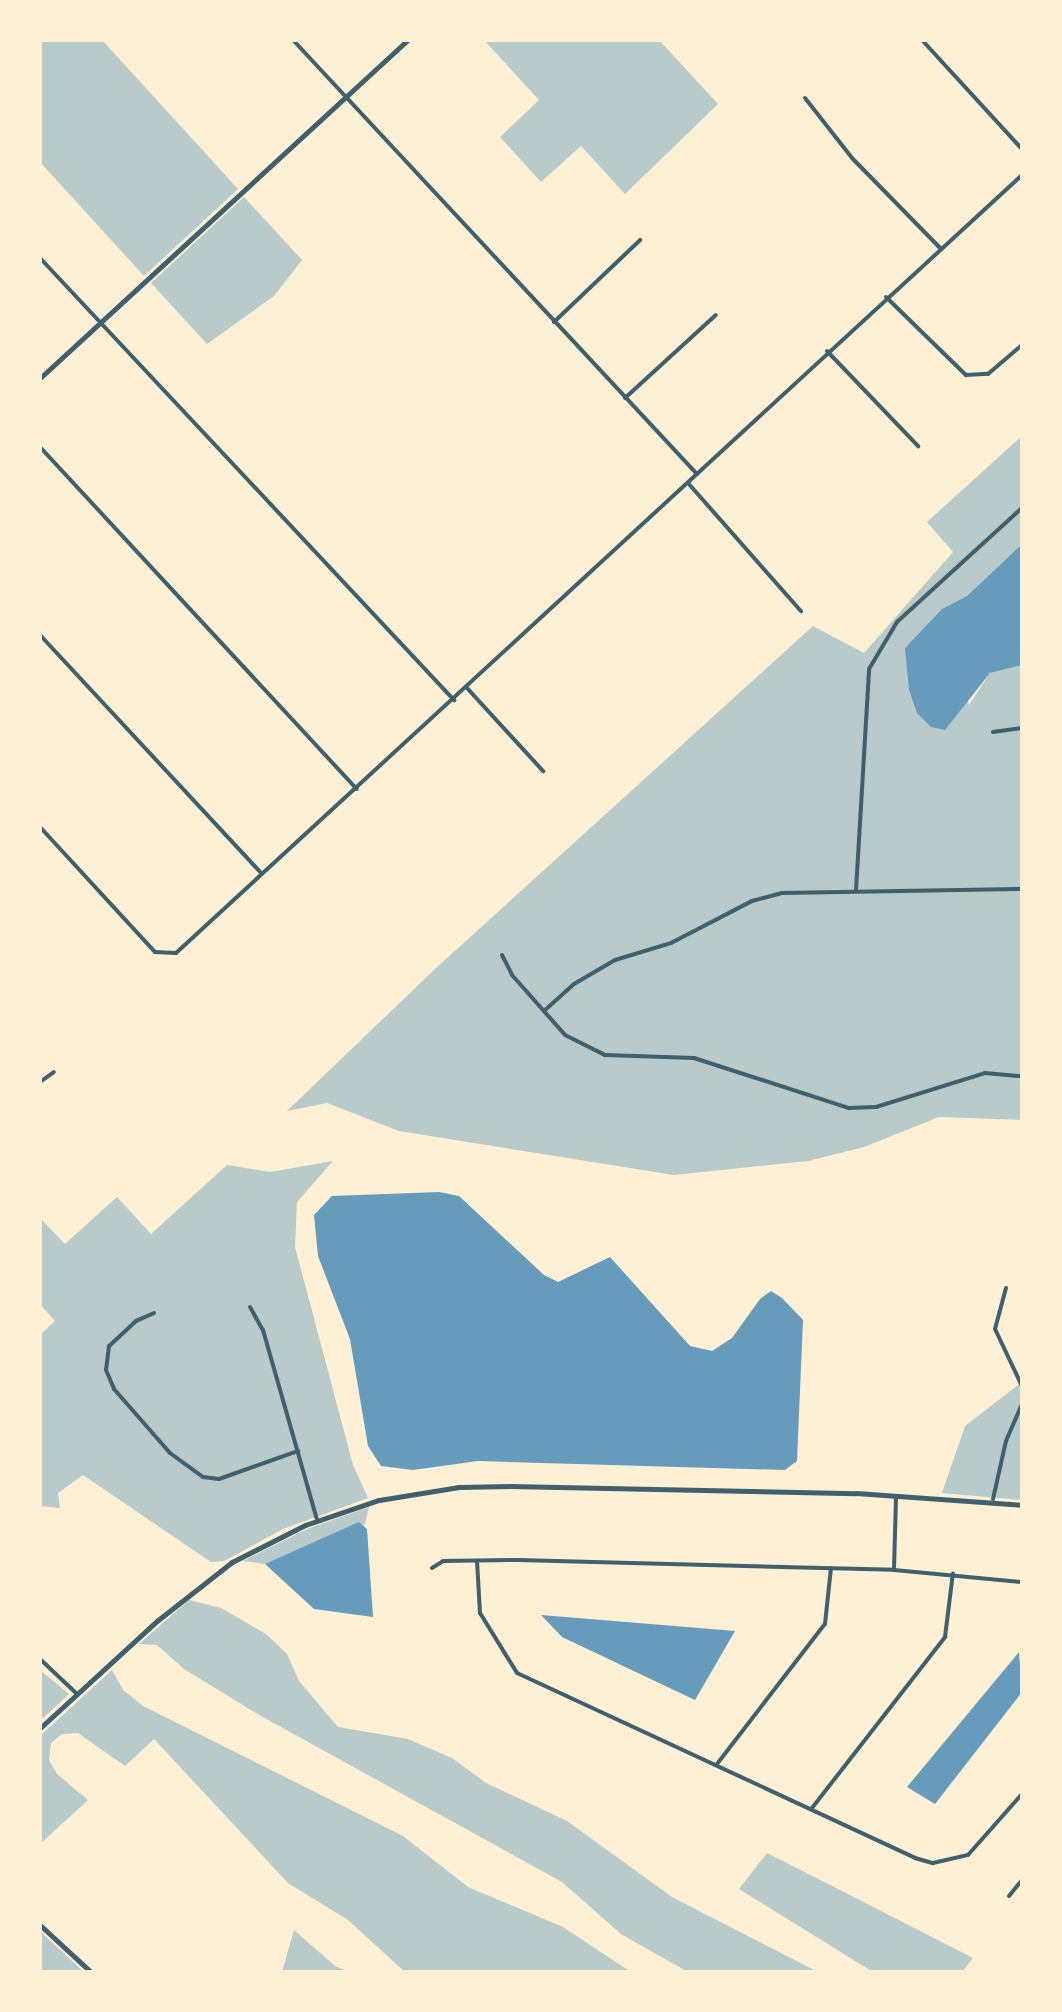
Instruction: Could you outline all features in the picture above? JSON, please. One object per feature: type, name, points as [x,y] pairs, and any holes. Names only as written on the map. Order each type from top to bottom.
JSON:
[{"type":"street","points":[[293,40],[697,474]]},
{"type":"street","points":[[40,378],[407,40]]},
{"type":"street","points":[[922,40],[1022,149]]},
{"type":"street","points":[[805,98],[852,158],[941,249]]},
{"type":"street","points":[[40,827],[151,948],[165,956],[181,950],[260,872],[357,789],[827,351],[1022,175]]},
{"type":"street","points":[[554,322],[640,240]]},
{"type":"street","points":[[40,258],[454,700]]},
{"type":"street","points":[[886,297],[966,375],[988,374],[1022,345]]},
{"type":"street","points":[[625,398],[716,315]]},
{"type":"street","points":[[827,351],[918,446]]},
{"type":"street","points":[[40,447],[357,789]]},
{"type":"street","points":[[688,483],[801,611]]},
{"type":"street","points":[[856,891],[869,669],[897,622],[1022,508]]},
{"type":"street","points":[[40,635],[260,872]]},
{"type":"street","points":[[467,688],[543,771]]},
{"type":"street","points":[[993,732],[1022,728]]},
{"type":"street","points":[[544,1011],[591,972],[682,938],[752,901],[782,893],[1022,889]]},
{"type":"street","points":[[502,955],[565,1035],[593,1051],[633,1058],[694,1058],[849,1108],[876,1107],[985,1073],[1022,1076]]},
{"type":"street","points":[[40,1082],[54,1072]]},
{"type":"street","points":[[1006,1288],[995,1329],[1022,1386]]},
{"type":"street","points":[[250,1307],[263,1330],[317,1520]]},
{"type":"street","points":[[154,1313],[115,1339],[106,1370],[114,1389],[170,1453],[203,1477],[219,1479],[298,1451]]},
{"type":"street","points":[[993,1499],[1006,1441],[1022,1404]]},
{"type":"street","points":[[40,1728],[220,1570],[317,1520],[379,1500],[459,1487],[993,1499],[1022,1505]]},
{"type":"street","points":[[894,1570],[896,1496]]},
{"type":"street","points":[[432,1568],[443,1561],[831,1568],[953,1573],[1022,1582]]},
{"type":"street","points":[[477,1561],[480,1613],[517,1673],[933,1863],[981,1846],[1022,1794]]},
{"type":"street","points":[[717,1765],[825,1624],[831,1568]]},
{"type":"street","points":[[812,1808],[945,1637],[953,1573]]},
{"type":"street","points":[[40,1659],[77,1694]]},
{"type":"street","points":[[1009,1896],[1022,1880]]},
{"type":"street","points":[[40,1925],[91,1972]]},
{"type":"shaded area","points":[[40,40],[102,40],[238,189],[144,276],[40,162]]},
{"type":"shaded area","points":[[484,40],[659,40],[718,104],[625,194],[581,146],[541,182],[500,137],[539,100]]},
{"type":"shaded area","points":[[244,197],[302,260],[274,296],[207,344],[151,283]]},
{"type":"shaded area","points":[[1022,436],[1022,544],[967,596],[942,609],[969,705],[990,673],[1022,665],[1022,1120],[939,1117],[864,1147],[808,1161],[674,1175],[399,1131],[327,1103],[287,1111],[435,969],[813,626],[864,653],[953,552],[927,522]]},
{"type":"shaded area","points":[[333,1161],[297,1202],[295,1247],[353,1465],[368,1498],[283,1529],[224,1561],[211,1562],[83,1475],[58,1493],[60,1508],[40,1506],[40,1335],[55,1321],[40,1304],[40,1218],[65,1244],[117,1197],[151,1234],[227,1165],[270,1172]]},
{"type":"shaded area","points":[[1022,1382],[1022,1500],[942,1493],[965,1426]]},
{"type":"shaded area","points":[[369,1507],[365,1524],[265,1564],[243,1561],[307,1529]]},
{"type":"shaded area","points":[[189,1600],[221,1608],[266,1634],[287,1654],[299,1681],[338,1727],[408,1739],[452,1758],[486,1783],[567,1821],[672,1897],[818,1972],[688,1972],[621,1934],[562,1882],[261,1716],[184,1669],[157,1645],[139,1644]]},
{"type":"shaded area","points":[[40,1670],[69,1694],[40,1721]]},
{"type":"shaded area","points":[[112,1670],[123,1690],[143,1706],[403,1836],[468,1887],[563,1927],[631,1972],[405,1972],[348,1920],[288,1883],[154,1739],[125,1766],[78,1733],[62,1734],[51,1743],[49,1760],[57,1774],[88,1800],[40,1844],[40,1736]]},
{"type":"shaded area","points":[[767,1853],[973,1958],[962,1972],[873,1972],[739,1889]]},
{"type":"shaded area","points":[[294,1930],[335,1966],[349,1972],[282,1972]]},
{"type":"shaded area","points":[[40,1931],[84,1972],[40,1972]]},
{"type":"water","points":[[1022,544],[1022,665],[990,673],[945,730],[931,727],[917,713],[909,690],[905,648],[942,609],[967,596]]},
{"type":"water","points":[[439,1192],[459,1196],[544,1275],[558,1282],[610,1257],[690,1346],[712,1351],[732,1338],[760,1299],[771,1291],[782,1298],[803,1320],[797,1461],[785,1470],[478,1461],[413,1470],[381,1466],[368,1446],[350,1339],[318,1256],[314,1215],[332,1196]]},
{"type":"water","points":[[359,1522],[367,1529],[373,1617],[314,1609],[265,1564]]},
{"type":"water","points":[[541,1615],[735,1631],[695,1700],[562,1637]]},
{"type":"water","points":[[1019,1652],[1022,1692],[935,1804],[907,1787]]}]
